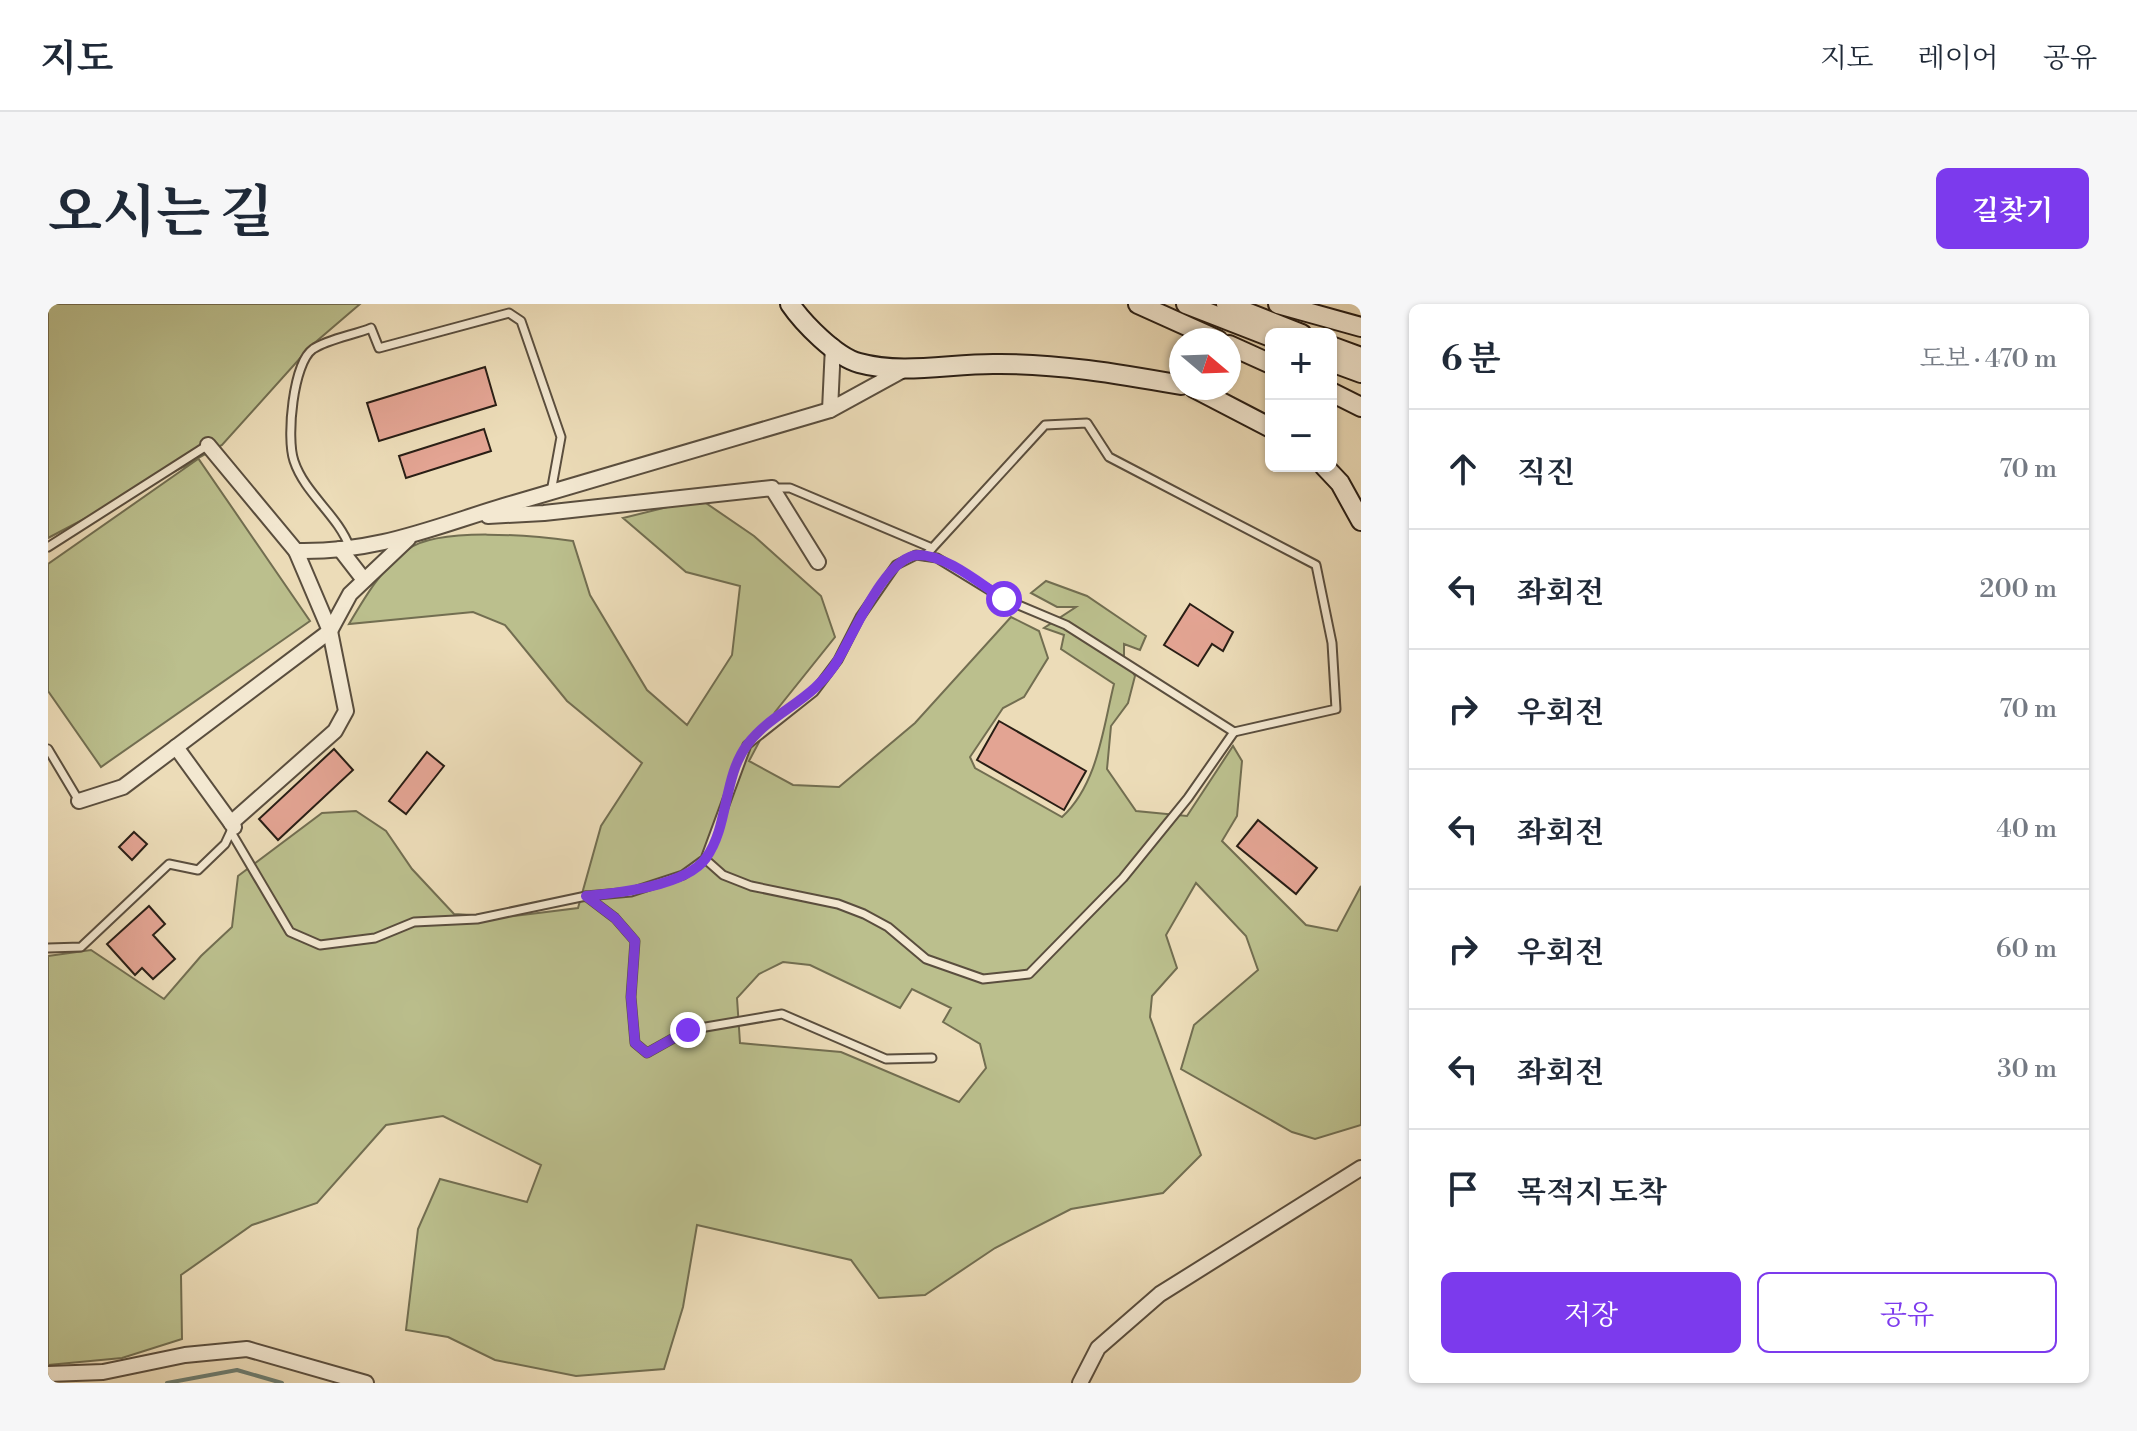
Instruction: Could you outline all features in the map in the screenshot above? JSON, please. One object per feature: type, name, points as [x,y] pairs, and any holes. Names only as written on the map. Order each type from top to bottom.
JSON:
[{"type":"street","points":[[790,304],[803,324],[855,362],[903,370],[994,364],[1115,373],[1169,383]]},
{"type":"street","points":[[1138,304],[1191,328]]},
{"type":"street","points":[[1186,304],[1265,335]]},
{"type":"street","points":[[1226,304],[1287,328]]},
{"type":"street","points":[[1278,304],[1361,327]]},
{"type":"street","points":[[830,410],[833,346]]},
{"type":"street","points":[[1337,348],[1361,357]]},
{"type":"street","points":[[1241,350],[1265,361]]},
{"type":"street","points":[[1337,364],[1361,373]]},
{"type":"street","points":[[296,551],[345,549],[408,539],[551,492],[830,410],[903,370]]},
{"type":"street","points":[[1337,395],[1361,407]]},
{"type":"street","points":[[1217,400],[1265,425]]},
{"type":"street","points":[[176,747],[232,827],[335,731],[346,711],[330,631],[296,551],[208,445]]},
{"type":"street","points":[[1330,472],[1340,483],[1361,521]]},
{"type":"street","points":[[471,517],[544,513],[772,488],[818,562]]},
{"type":"street","points":[[79,801],[123,787],[330,631],[349,596],[408,539]]},
{"type":"street","points":[[345,549],[364,580]]},
{"type":"street","points":[[320,602],[349,596]]},
{"type":"street","points":[[1080,1383],[1098,1348],[1160,1294],[1361,1168]]},
{"type":"street","points":[[48,1374],[103,1372],[185,1355],[247,1349],[366,1383]]},
{"type":"lane","points":[[345,549],[342,527],[314,494],[294,461],[289,410],[305,360],[312,350],[371,328],[379,348],[509,313],[521,321],[561,437],[551,492]]},
{"type":"lane","points":[[705,859],[723,875],[751,886],[838,904],[864,914],[888,927],[926,959],[983,979],[1029,974],[1123,878],[1188,798],[1234,732],[1336,709],[1332,643],[1316,565],[1109,457],[1087,423],[1045,425],[925,556]]},
{"type":"lane","points":[[48,547],[208,445]]},
{"type":"lane","points":[[772,488],[790,488],[932,548]]},
{"type":"lane","points":[[232,827],[290,932],[320,945],[375,938],[414,922],[477,919],[586,896],[631,892],[683,875],[705,859],[747,745],[814,692],[838,660],[860,617],[896,565],[916,555],[937,558],[1004,599],[1066,625],[1234,732]]},
{"type":"lane","points":[[48,749],[79,801]]},
{"type":"lane","points":[[48,948],[62,950],[81,947],[169,864],[198,870],[225,844],[232,827]]},
{"type":"lane","points":[[586,896],[615,918],[635,941],[631,997],[635,1043],[647,1053],[688,1030],[782,1014],[886,1059],[932,1058]]},
{"type":"green space","points":[[48,304],[360,304],[311,346],[222,445],[198,458],[310,621],[101,767],[48,691],[48,564],[198,459],[48,538]]},
{"type":"green space","points":[[700,499],[754,536],[821,596],[835,637],[775,712],[749,761],[793,785],[839,787],[915,723],[1011,617],[1039,631],[1048,658],[1024,697],[1003,708],[970,757],[975,768],[1062,817],[1074,804],[1091,772],[1114,684],[1061,649],[1064,635],[1044,628],[1076,607],[1057,607],[1031,593],[1046,581],[1087,596],[1146,636],[1140,650],[1124,644],[1124,658],[1135,676],[1128,703],[1111,726],[1107,769],[1136,811],[1187,816],[1233,746],[1242,761],[1237,816],[1222,841],[1306,925],[1337,931],[1361,886],[1361,1125],[1315,1139],[1292,1132],[1181,1069],[1194,1025],[1258,970],[1246,936],[1196,883],[1166,935],[1177,968],[1152,996],[1150,1017],[1201,1155],[1163,1193],[1071,1209],[995,1248],[925,1295],[879,1298],[851,1260],[697,1225],[683,1307],[664,1369],[576,1376],[495,1360],[448,1337],[406,1330],[418,1229],[440,1179],[527,1202],[541,1165],[443,1116],[386,1125],[317,1203],[252,1225],[181,1275],[182,1339],[122,1358],[48,1365],[48,956],[91,950],[164,999],[201,956],[232,927],[238,876],[322,813],[356,811],[386,831],[412,869],[454,914],[506,917],[578,908],[601,826],[642,763],[567,701],[505,625],[473,612],[349,624],[389,566],[407,550],[421,543],[463,535],[573,541],[590,595],[647,690],[687,725],[732,655],[740,586],[686,572],[623,518]],"holes":[[[783,962],[810,965],[900,1008],[912,989],[951,1008],[943,1022],[980,1044],[986,1068],[959,1102],[841,1052],[740,1043],[737,998],[759,974]]]},
{"type":"building","points":[[485,367],[496,405],[379,441],[367,403]]},
{"type":"building","points":[[484,429],[491,451],[406,478],[399,456]]},
{"type":"building","points":[[1190,604],[1233,632],[1223,651],[1212,644],[1198,666],[1164,645]]},
{"type":"building","points":[[999,721],[1086,771],[1064,810],[977,760]]},
{"type":"building","points":[[334,749],[353,770],[278,840],[259,819]]},
{"type":"building","points":[[427,752],[444,766],[406,814],[389,801]]},
{"type":"building","points":[[1258,820],[1317,868],[1296,894],[1237,846]]},
{"type":"building","points":[[134,832],[147,844],[132,860],[119,847]]},
{"type":"building","points":[[149,906],[165,924],[153,935],[175,959],[153,979],[142,968],[135,975],[107,944]]},
{"type":"waterway","points":[[167,1383],[237,1370],[282,1383]]},
{"type":"route","points":[[688,1030],[647,1053],[635,1043],[631,997],[635,941],[615,918],[586,896],[631,892],[683,875],[705,859],[720,823],[729,786],[747,745],[814,692],[838,660],[860,617],[896,565],[916,555],[937,558],[1004,599]]}]
